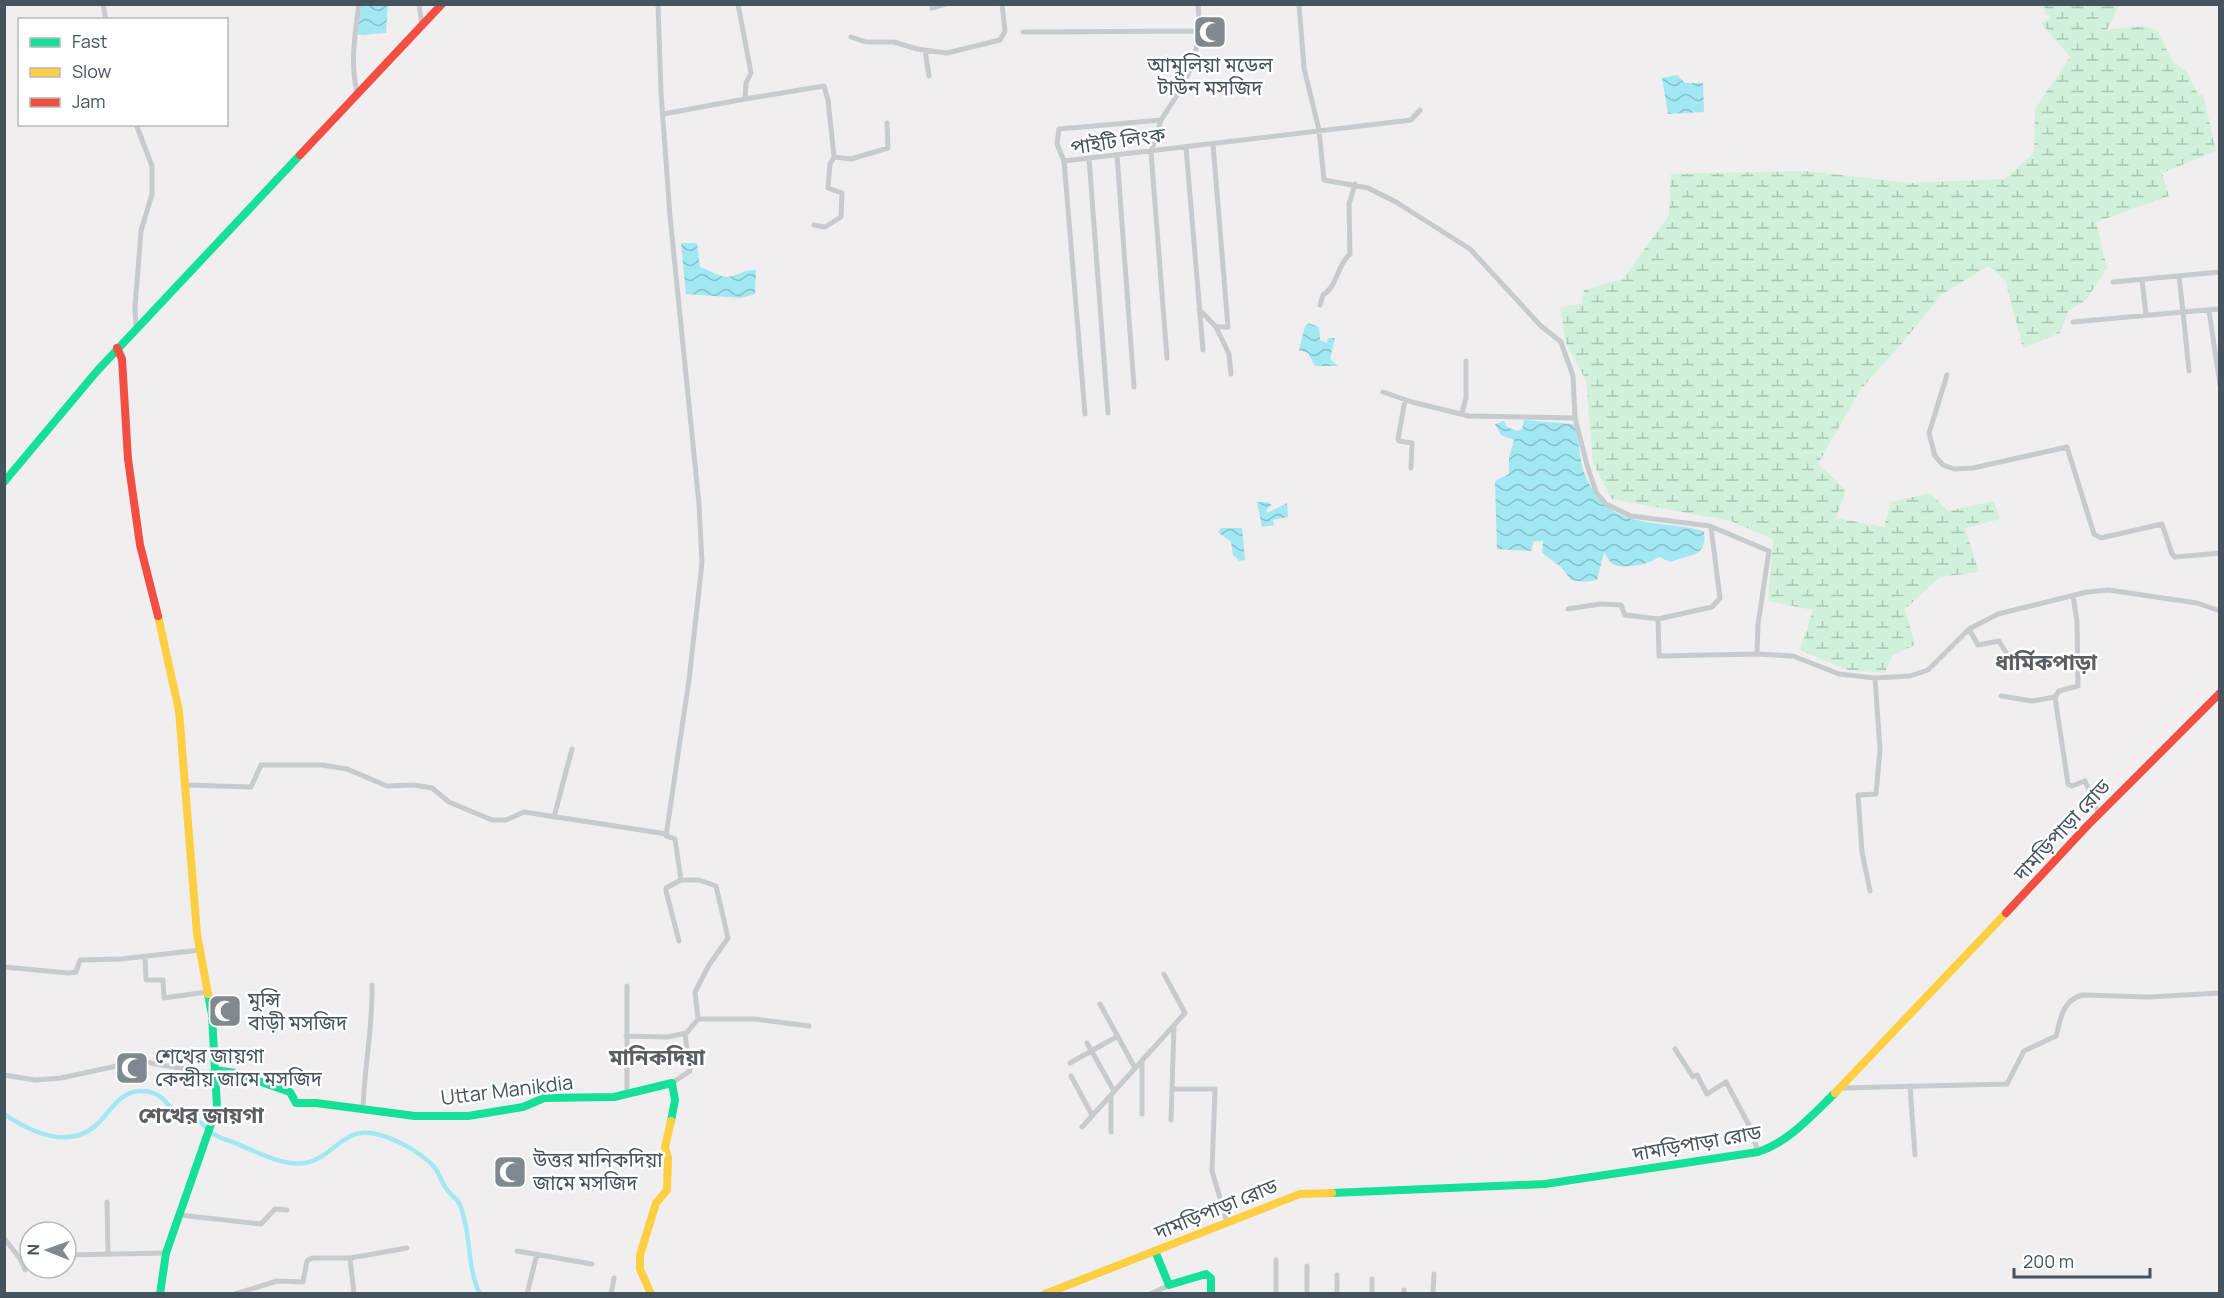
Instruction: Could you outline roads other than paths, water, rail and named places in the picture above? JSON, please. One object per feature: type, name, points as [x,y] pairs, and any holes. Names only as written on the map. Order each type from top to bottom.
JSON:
[{"type":"main road","points":[[4,482],[117,348],[442,4]]},
{"type":"main road","points":[[117,348],[122,359],[128,459],[140,545],[172,673],[186,785],[190,858],[200,951],[214,1032],[217,1107],[166,1253],[160,1293]]},
{"type":"main road","name":"দামড়িপাড়া রোড","points":[[1045,1293],[1285,1198],[1312,1192],[1433,1191],[1545,1184],[1758,1152],[1773,1147],[1791,1134],[1842,1088],[2098,814],[2220,693]]},
{"type":"main road","name":"Uttar Manikdia","points":[[215,1070],[235,1073],[290,1092],[296,1103],[415,1116],[468,1116],[523,1107],[544,1098],[607,1098],[672,1083]]},
{"type":"main road","points":[[651,1293],[639,1269],[640,1255],[656,1203],[667,1190],[668,1158],[665,1147],[675,1100],[672,1083]]},
{"type":"main road","points":[[1155,1251],[1170,1285],[1206,1274],[1211,1278],[1211,1293]]},
{"type":"street","points":[[357,92],[354,78],[355,25],[359,4]]},
{"type":"street","points":[[419,4],[422,25]]},
{"type":"street","points":[[658,4],[663,114],[702,563],[689,680],[666,834],[666,837],[675,840],[681,880]]},
{"type":"street","points":[[738,4],[751,73],[746,83],[746,99]]},
{"type":"street","points":[[932,8],[946,4]]},
{"type":"street","points":[[852,37],[866,42],[894,42],[948,53],[1000,40],[1005,31],[1002,4]]},
{"type":"street","points":[[1167,358],[1151,152],[1161,120],[1189,77],[1200,32],[1197,4]]},
{"type":"street","points":[[1299,4],[1304,68],[1319,130],[1324,180],[1355,184],[1396,202],[1470,249],[1540,325],[1561,342],[1573,376],[1575,418],[1593,484],[1606,504],[1631,516],[1710,527],[1769,551],[1758,624],[1757,654]]},
{"type":"street","points":[[1023,32],[1200,32]]},
{"type":"street","points":[[925,50],[929,76]]},
{"type":"street","points":[[663,114],[824,86],[828,100],[834,157],[830,164],[828,188],[842,193],[842,217],[825,227],[814,225]]},
{"type":"street","name":"পাইটি লিংক","points":[[1085,414],[1064,161],[1411,120],[1420,110]]},
{"type":"street","points":[[1064,161],[1057,144],[1059,129],[1161,120]]},
{"type":"street","points":[[834,157],[851,159],[888,148],[887,123]]},
{"type":"street","points":[[136,328],[135,307],[141,231],[152,194],[152,166],[137,126]]},
{"type":"street","points":[[1213,144],[1228,327],[1216,327]]},
{"type":"street","points":[[1186,147],[1203,350]]},
{"type":"street","points":[[1117,155],[1134,387]]},
{"type":"street","points":[[1089,158],[1108,413]]},
{"type":"street","points":[[1320,305],[1323,295],[1332,290],[1342,261],[1350,254],[1349,204],[1355,184]]},
{"type":"street","points":[[2113,282],[2220,273]]},
{"type":"street","points":[[2179,276],[2189,371]]},
{"type":"street","points":[[2142,280],[2146,315]]},
{"type":"street","points":[[1199,309],[1216,327],[1229,354],[1231,374]]},
{"type":"street","points":[[2073,322],[2220,309]]},
{"type":"street","points":[[2210,311],[2217,348],[2220,385]]},
{"type":"street","points":[[1462,413],[1466,398],[1466,361]]},
{"type":"street","points":[[1947,375],[1929,433],[1935,456],[1944,465],[1954,469],[1973,468],[2067,447],[2094,534],[2101,538],[2162,525],[2172,554],[2175,556],[2220,553]]},
{"type":"street","points":[[1383,392],[1483,417],[1575,418]]},
{"type":"street","points":[[1405,399],[1398,439],[1412,443],[1411,468]]},
{"type":"street","points":[[1568,609],[1600,604],[1621,605],[1625,615],[1658,619],[1712,607],[1720,598],[1710,527]]},
{"type":"street","points":[[1658,619],[1659,656],[1757,654],[1793,656],[1839,674],[1875,678],[1910,676],[1928,670],[1969,629],[1998,614],[2073,596],[2108,590],[2197,603],[2220,611]]},
{"type":"street","points":[[2001,696],[2032,700],[2055,697],[2060,691],[2078,686],[2077,621],[2073,596]]},
{"type":"street","points":[[1969,629],[1978,645],[1999,642],[2009,657],[2011,670]]},
{"type":"street","points":[[1870,891],[1862,852],[1858,795],[1876,794],[1880,750],[1875,678]]},
{"type":"street","points":[[2055,697],[2068,784],[2072,786],[2085,781],[2098,814]]},
{"type":"street","points":[[554,817],[572,749]]},
{"type":"street","points":[[186,785],[251,787],[261,765],[322,765],[347,769],[387,786],[414,785],[432,788],[449,802],[492,820],[506,820],[524,812],[666,834]]},
{"type":"street","points":[[626,1036],[668,1037],[686,1033],[698,1019],[695,992],[709,965],[728,938],[716,886],[699,880],[681,880],[666,888],[679,941]]},
{"type":"street","points":[[4,968],[68,973],[76,972],[80,960],[145,957],[200,951]]},
{"type":"street","points":[[145,957],[146,980],[163,980],[164,998],[207,993]]},
{"type":"street","points":[[1082,1127],[1185,1013],[1164,974]]},
{"type":"street","points":[[363,1110],[364,1079],[372,1036],[372,985]]},
{"type":"street","points":[[627,986],[627,1094]]},
{"type":"street","points":[[1842,1088],[2007,1084],[2024,1052],[2056,1036],[2065,1006],[2073,998],[2082,995],[2150,997],[2220,993]]},
{"type":"street","points":[[1100,1004],[1135,1068]]},
{"type":"street","points":[[698,1019],[754,1019],[809,1026]]},
{"type":"street","points":[[1171,1120],[1173,1026]]},
{"type":"street","points":[[672,1083],[690,1070],[686,1033]]},
{"type":"street","points":[[1070,1063],[1118,1036]]},
{"type":"street","points":[[1087,1043],[1113,1093],[1111,1132]]},
{"type":"street","points":[[1675,1049],[1694,1077],[1697,1075],[1707,1094],[1726,1082],[1751,1129],[1758,1152]]},
{"type":"street","points":[[1142,1060],[1142,1114]]},
{"type":"street","points":[[4,1075],[35,1080],[60,1078],[140,1061],[206,1073],[215,1070]]},
{"type":"street","points":[[1071,1076],[1092,1116]]},
{"type":"street","points":[[1910,1086],[1915,1155]]},
{"type":"street","points":[[1172,1089],[1215,1089],[1212,1171],[1227,1222]]},
{"type":"street","points":[[108,1202],[108,1254]]},
{"type":"street","points":[[180,1215],[261,1224],[275,1209],[287,1210]]},
{"type":"street","points":[[4,1238],[18,1259]]},
{"type":"street","points":[[235,1293],[277,1281],[303,1282],[309,1258],[350,1258],[407,1248]]},
{"type":"street","points":[[517,1251],[592,1264]]},
{"type":"street","points":[[78,1255],[166,1253]]},
{"type":"street","points":[[529,1293],[537,1254]]},
{"type":"street","points":[[350,1258],[354,1293]]},
{"type":"street","points":[[1276,1260],[1276,1293]]},
{"type":"street","points":[[1307,1266],[1307,1293]]},
{"type":"street","points":[[1433,1293],[1434,1274]]},
{"type":"street","points":[[1337,1275],[1337,1293]]},
{"type":"street","points":[[611,1293],[614,1278]]},
{"type":"street","points":[[1372,1279],[1372,1293]]},
{"type":"street","points":[[1150,1293],[1170,1285]]},
{"type":"water","points":[[362,5],[388,5],[386,33],[358,35],[357,28]]},
{"type":"water","points":[[1677,75],[1685,83],[1703,83],[1704,112],[1668,114],[1662,78]]},
{"type":"water","points":[[681,243],[697,243],[700,267],[721,276],[727,277],[756,270],[755,294],[741,298],[686,294]]},
{"type":"water","points":[[1308,323],[1319,327],[1320,340],[1327,343],[1328,338],[1335,338],[1330,359],[1338,366],[1315,366],[1308,353],[1299,350],[1305,326]]},
{"type":"water","points":[[1524,420],[1573,424],[1577,433],[1584,472],[1593,491],[1605,505],[1618,514],[1634,519],[1704,531],[1703,546],[1700,551],[1671,562],[1659,557],[1645,563],[1628,566],[1615,565],[1604,552],[1597,580],[1585,582],[1571,580],[1561,567],[1542,553],[1543,541],[1534,541],[1531,551],[1497,549],[1495,481],[1509,474],[1509,457],[1514,440],[1501,435],[1495,424],[1504,421],[1507,427],[1517,431],[1522,429]]},
{"type":"water","points":[[1257,502],[1267,502],[1272,505],[1267,509],[1267,513],[1287,503],[1288,517],[1273,520],[1274,525],[1262,527]]},
{"type":"water","points":[[1221,528],[1242,528],[1245,560],[1239,561],[1233,555],[1231,542],[1218,532]]},
{"type":"waterway","points":[[4,1114],[42,1133],[55,1137],[68,1137],[80,1135],[92,1128],[128,1094],[139,1091],[148,1092],[161,1097],[178,1115],[188,1121],[202,1123],[210,1132],[219,1137],[288,1163],[305,1163],[318,1159],[345,1139],[361,1133],[384,1136],[408,1147],[428,1161],[437,1170],[443,1183],[459,1203],[464,1216],[473,1272],[480,1294]]},
{"type":"place","name":"আমুলিয়া মডেল টাউন মসজিদ","points":[[1210,32]]},
{"type":"place","name":"মুন্সি বাড়ী মসজিদ","points":[[225,1011]]},
{"type":"place","name":"শেখের জায়গা কেন্দ্রীয় জামে মসজিদ","points":[[132,1068]]},
{"type":"place","name":"উত্তর মানিকদিয়া জামে মসজিদ","points":[[510,1172]]},
{"type":"district","name":"ধার্মিকপাড়া","points":[[2046,662]]},
{"type":"district","name":"মানিকদিয়া","points":[[657,1057]]},
{"type":"district","name":"শেখের জায়গা","points":[[201,1115]]}]
